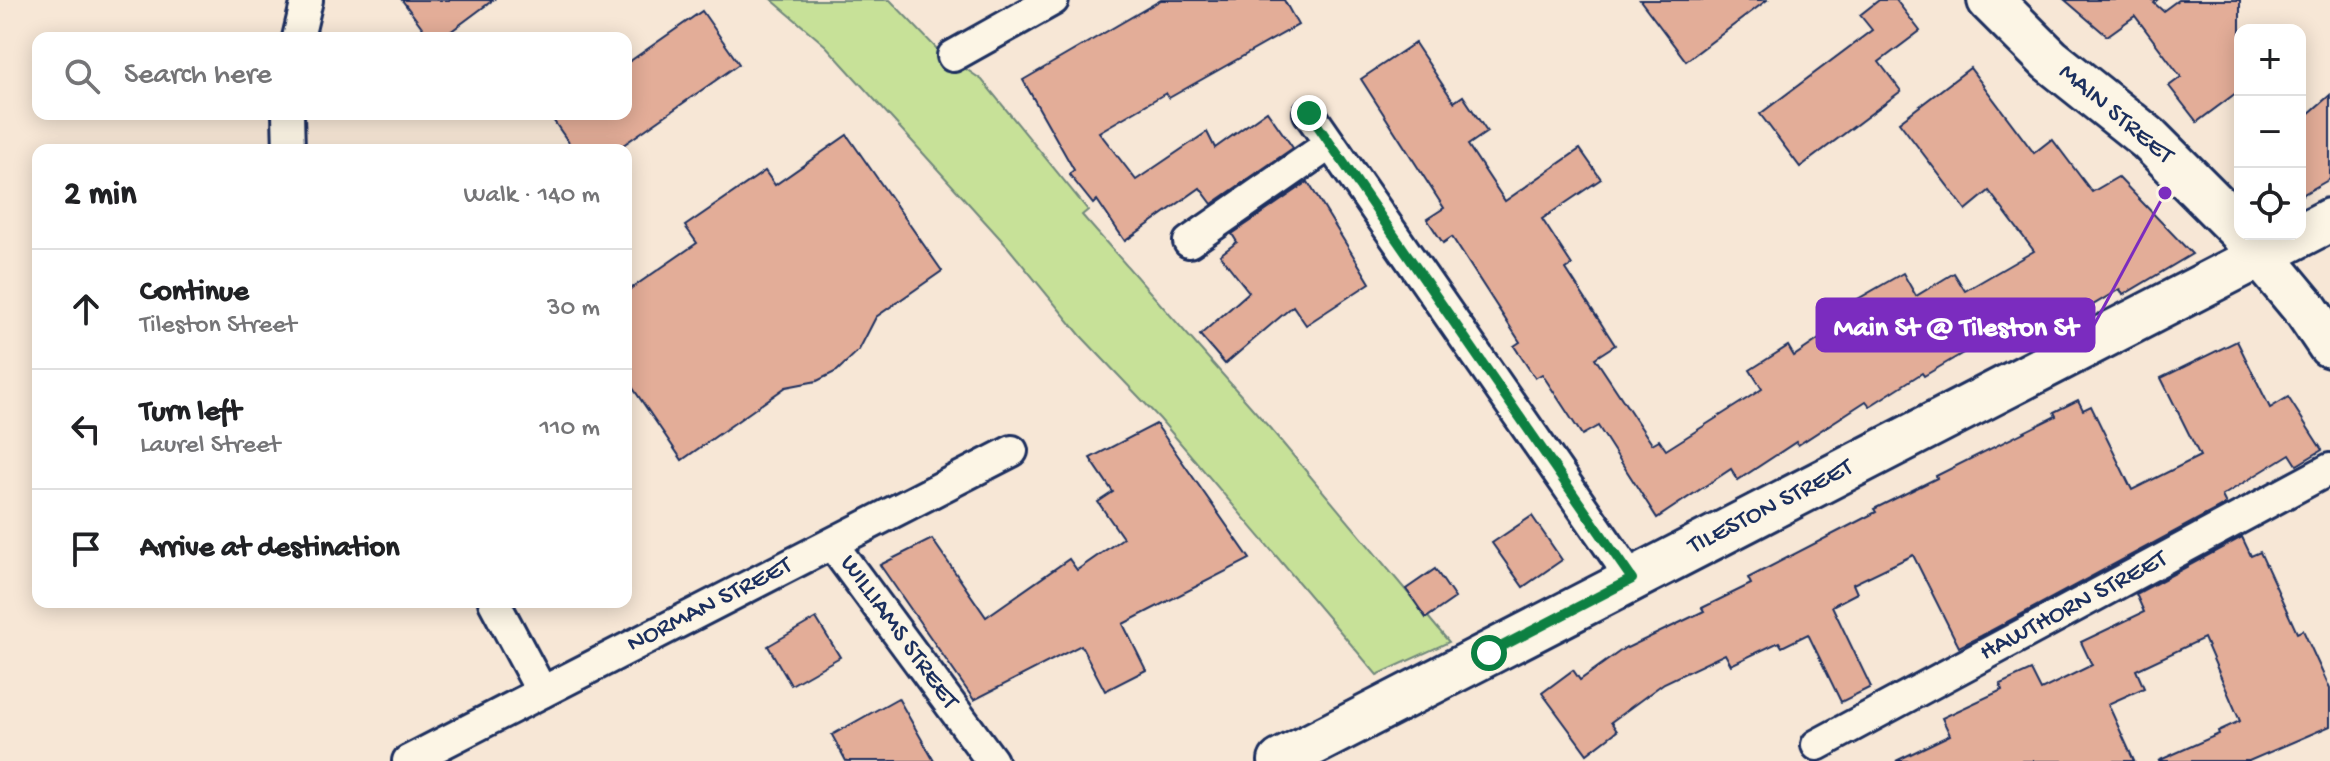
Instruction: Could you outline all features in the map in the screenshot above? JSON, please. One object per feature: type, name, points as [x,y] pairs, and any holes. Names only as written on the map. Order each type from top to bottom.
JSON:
[{"type":"main road","name":"MAIN STREET","points":[[1990,0],[2050,60],[2149,139],[2234,225]]},
{"type":"main road","name":"TILESTON STREET","points":[[2306,226],[2330,220]]},
{"type":"main road","name":"MAIN STREET","points":[[2249,240],[2307,311],[2330,345]]},
{"type":"main road","name":"TILESTON STREET","points":[[1280,761],[1632,579],[2249,240]]},
{"type":"street","points":[[299,32],[307,0]]},
{"type":"street","points":[[953,56],[1053,0]]},
{"type":"street","points":[[1309,113],[1632,579]]},
{"type":"street","points":[[288,120],[289,144]]},
{"type":"street","points":[[1189,242],[1330,144]]},
{"type":"street","name":"NORMAN STREET","points":[[408,761],[1012,451]]},
{"type":"street","name":"HAWTHORN STREET","points":[[1817,745],[2330,469]]},
{"type":"street","name":"WILLIAMS STREET","points":[[832,544],[992,761]]},
{"type":"street","points":[[497,608],[542,692]]},
{"type":"green space","points":[[772,0],[890,0],[938,50],[982,80],[1088,210],[1082,215],[1275,434],[1449,642],[1377,675],[1160,419],[1081,336],[1007,246],[826,46]]},
{"type":"building","points":[[402,0],[493,0],[450,32],[426,32]]},
{"type":"building","points":[[1161,0],[1284,0],[1298,25],[1169,98],[1166,93],[1099,132],[1136,180],[1207,132],[1215,148],[1267,111],[1293,148],[1212,204],[1200,188],[1125,241],[1097,200],[1093,204],[1069,174],[1074,170],[1023,80]]},
{"type":"building","points":[[1640,0],[1767,0],[1686,61]]},
{"type":"building","points":[[1879,0],[1896,0],[1920,31],[1879,62],[1901,91],[1800,167],[1760,114],[1872,30],[1860,15]]},
{"type":"building","points":[[2065,0],[2157,0],[2154,3],[2163,11],[2178,0],[2240,0],[2240,24],[2234,24],[2234,94],[2197,122],[2169,86],[2181,77],[2135,16],[2107,36]]},
{"type":"building","points":[[702,11],[739,64],[625,144],[570,144],[553,120],[632,120],[632,60]]},
{"type":"building","points":[[1415,43],[1454,102],[1463,96],[1487,132],[1468,145],[1505,201],[1580,149],[1601,179],[1542,219],[1572,265],[1566,269],[1615,345],[1595,358],[1652,444],[1659,440],[1666,450],[1762,389],[1750,370],[1788,346],[1794,356],[1856,314],[1851,303],[1903,273],[1916,296],[1954,273],[1965,291],[2034,251],[1989,191],[1966,210],[1899,122],[1970,68],[2034,153],[2052,139],[2092,192],[2118,177],[2192,254],[2123,295],[2120,289],[2066,321],[2056,303],[2006,332],[2004,329],[1924,376],[1922,373],[1870,406],[1866,401],[1738,480],[1731,469],[1657,518],[1598,426],[1582,435],[1542,374],[1535,378],[1514,346],[1520,342],[1452,237],[1443,243],[1427,219],[1444,208],[1361,79]]},
{"type":"building","points":[[2330,95],[2330,179],[2306,193],[2306,168],[2306,116]]},
{"type":"building","points":[[847,135],[942,271],[876,317],[859,350],[837,371],[817,381],[786,387],[682,460],[632,387],[632,288],[697,243],[685,226],[765,171],[775,185]]},
{"type":"building","points":[[1308,182],[1370,283],[1306,325],[1293,306],[1225,364],[1200,335],[1249,292],[1220,255],[1237,242],[1232,234]]},
{"type":"building","points":[[2237,341],[2270,408],[2288,397],[2322,450],[2297,465],[2290,454],[2222,496],[2226,504],[1981,636],[1959,647],[1913,555],[1853,584],[1857,593],[1832,606],[1871,687],[1841,702],[1808,634],[1782,647],[1779,642],[1731,665],[1725,654],[1664,683],[1611,722],[1617,731],[1587,754],[1542,693],[1573,670],[1580,680],[1626,647],[1704,611],[1702,608],[1751,584],[1748,578],[1876,512],[1874,509],[1936,476],[2056,416],[2054,412],[2078,400],[2083,410],[2091,406],[2132,490],[2200,456],[2161,378]]},
{"type":"building","points":[[1156,424],[1250,559],[1123,624],[1146,670],[1105,691],[1081,645],[974,700],[880,565],[932,539],[986,617],[1069,559],[1077,570],[1123,538],[1098,502],[1113,492],[1090,458]]},
{"type":"building","points":[[1532,516],[1562,560],[1523,587],[1492,543]]},
{"type":"building","points":[[2242,537],[2251,556],[2260,552],[2297,633],[2303,630],[2330,689],[2330,726],[2249,761],[2158,761],[2219,734],[2218,731],[2240,721],[2204,638],[2136,670],[2144,688],[2108,704],[2134,761],[1896,761],[1950,735],[1942,718],[2002,690],[2000,684],[2031,670],[2041,690],[2092,665],[2081,642],[2144,612],[2136,594]]},
{"type":"building","points":[[1435,569],[1455,598],[1426,618],[1406,589]]},
{"type":"building","points":[[816,618],[840,657],[791,685],[768,646]]},
{"type":"building","points":[[898,698],[934,761],[846,761],[832,735]]},
{"type":"place","name":"Main St @ Tileston St","points":[[2165,193]]},
{"type":"route","points":[[1309,113],[1632,579],[1489,653]]}]
